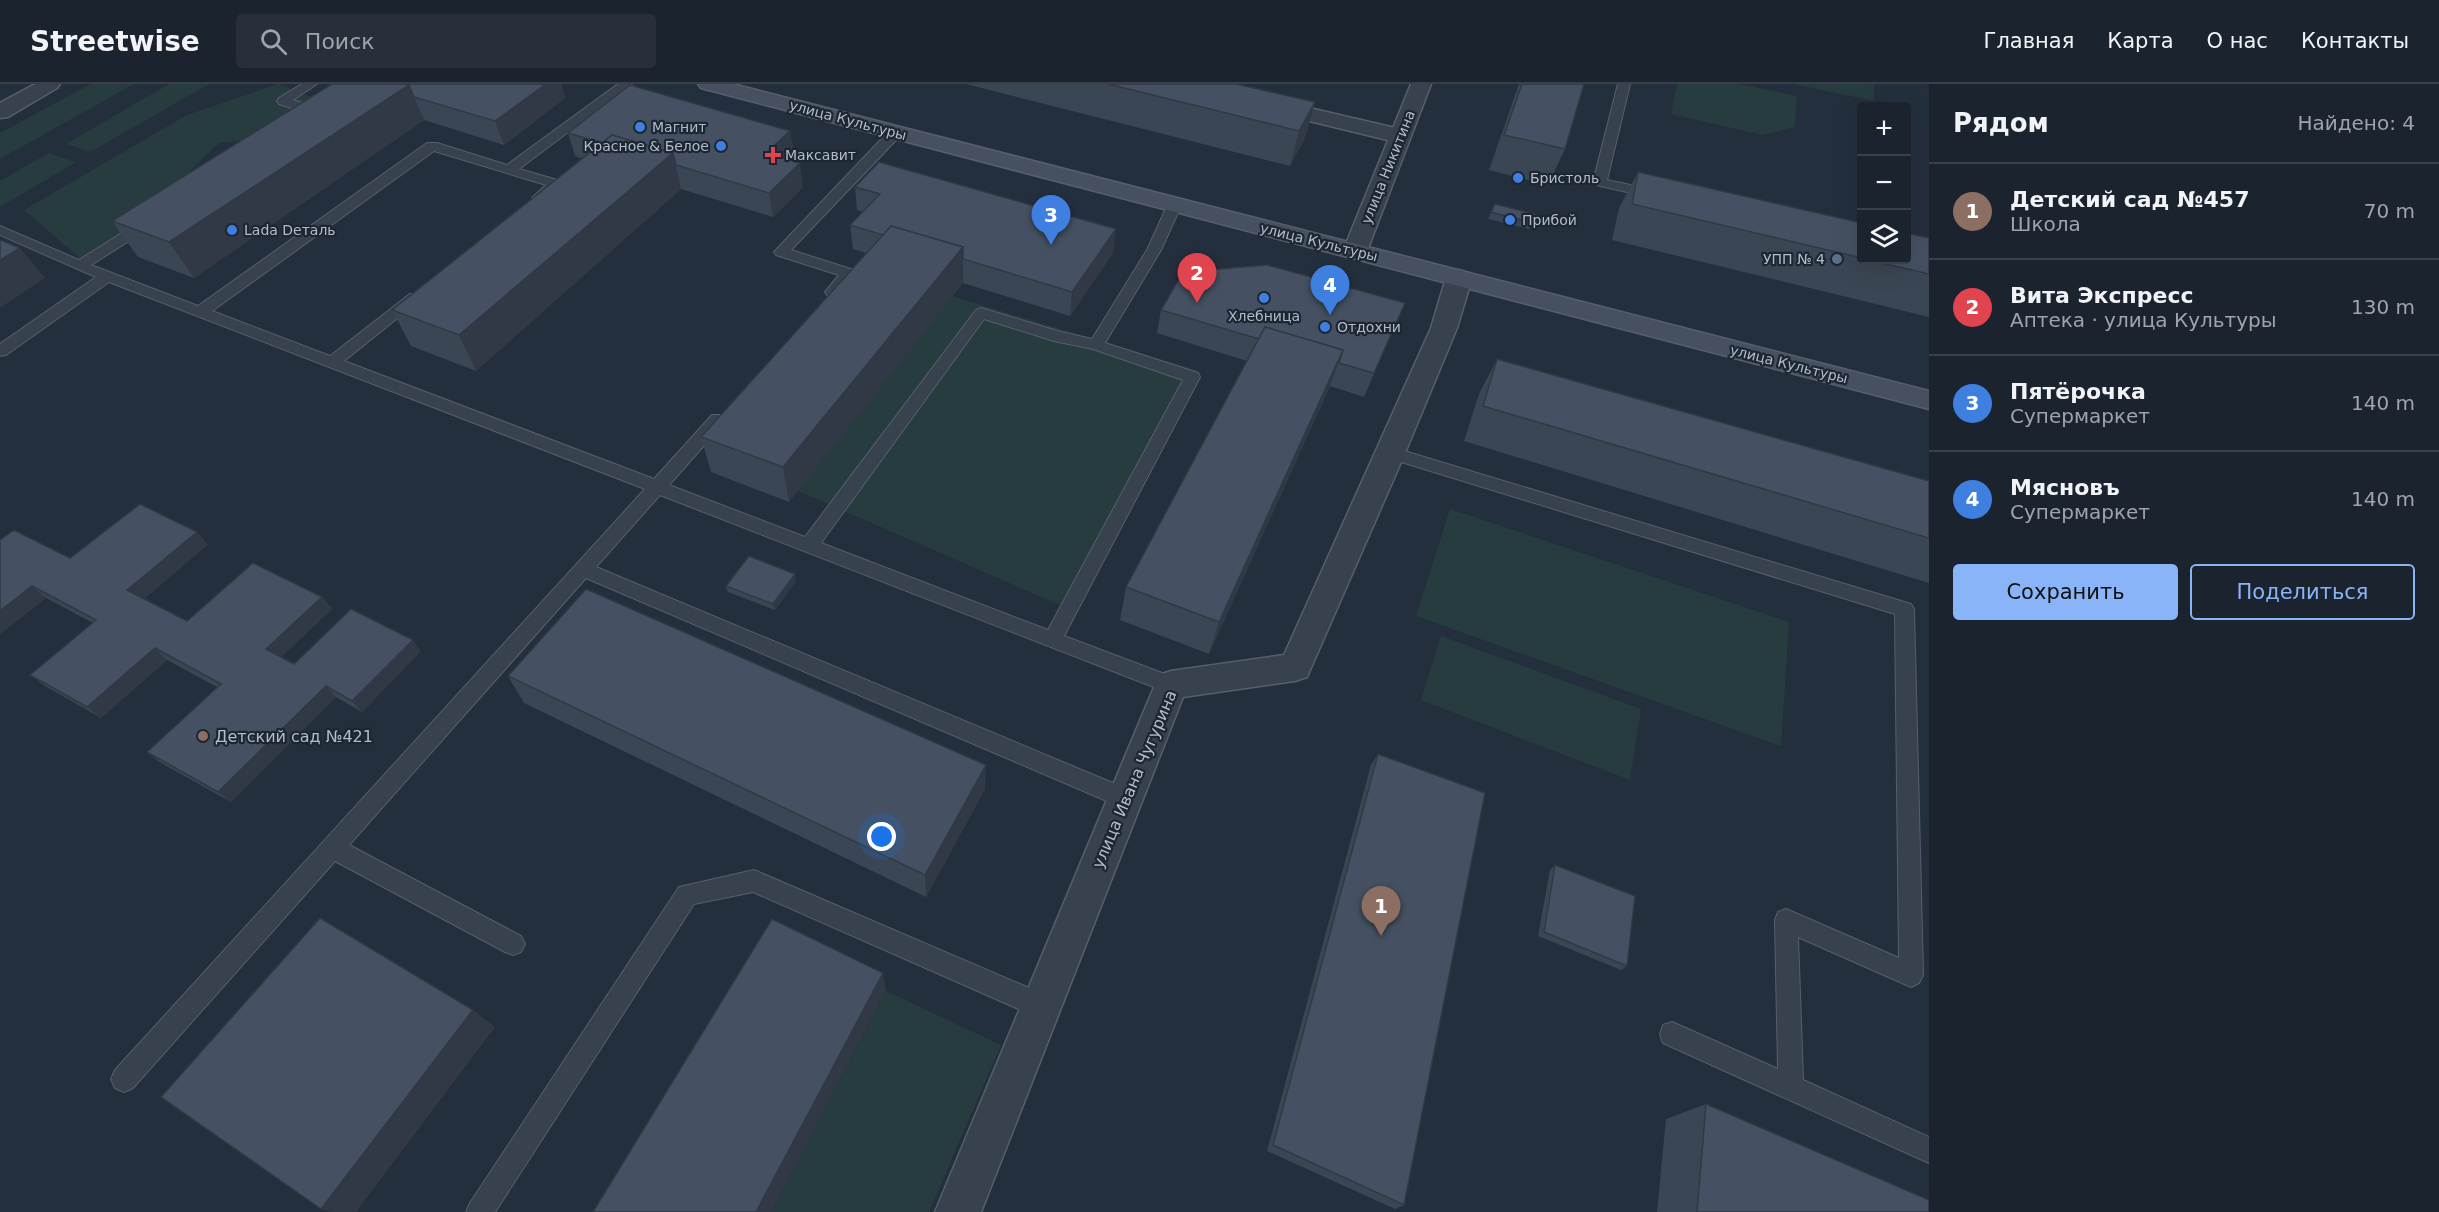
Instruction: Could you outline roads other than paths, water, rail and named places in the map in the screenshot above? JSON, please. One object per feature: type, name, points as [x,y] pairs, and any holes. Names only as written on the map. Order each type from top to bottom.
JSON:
[{"type":"main road","name":"улица Культуры","points":[[708,84],[1929,400]]},
{"type":"street","points":[[0,112],[50,84]]},
{"type":"street","points":[[1180,84],[1400,136]]},
{"type":"street","name":"улица Никитина","points":[[1355,251],[1421,84]]},
{"type":"street","name":"улица Ивана Чугурина","points":[[958,1212],[1171,685],[1295,667],[1444,328],[1459,278]]},
{"type":"lane","points":[[301,126],[321,113],[283,101],[311,84]]},
{"type":"lane","points":[[509,170],[626,84]]},
{"type":"lane","points":[[1624,84],[1600,182],[1665,196]]},
{"type":"lane","points":[[825,300],[849,273],[781,252],[895,132]]},
{"type":"lane","points":[[200,312],[432,146],[556,184],[528,206]]},
{"type":"lane","points":[[1095,345],[1158,243],[1174,206]]},
{"type":"lane","points":[[80,266],[160,215]]},
{"type":"lane","points":[[0,230],[80,266],[1171,685]]},
{"type":"lane","points":[[0,351],[108,276]]},
{"type":"lane","points":[[332,362],[426,288]]},
{"type":"lane","points":[[809,545],[981,314],[1095,345],[1192,377],[1053,639]]},
{"type":"lane","points":[[124,1079],[729,407]]},
{"type":"lane","points":[[1391,453],[1904,609],[1911,975],[1786,920],[1791,1088]]},
{"type":"lane","points":[[583,569],[1125,798]]},
{"type":"lane","points":[[332,848],[513,944]]},
{"type":"lane","points":[[479,1212],[687,896],[754,880],[1041,1006]]},
{"type":"lane","points":[[1672,1034],[1929,1150]]},
{"type":"place","name":"Магнит","points":[[640,127]]},
{"type":"place","name":"Красное & Белое","points":[[721,146]]},
{"type":"place","name":"Максавит","points":[[773,155]]},
{"type":"place","name":"Бристоль","points":[[1518,178]]},
{"type":"place","name":"Прибой","points":[[1510,220]]},
{"type":"place","name":"Lada Dеталь","points":[[232,230]]},
{"type":"place","name":"Пятёрочка","points":[[1051,245]]},
{"type":"place","name":"УПП № 4","points":[[1837,259]]},
{"type":"place","name":"Хлебница","points":[[1264,298]]},
{"type":"place","name":"Вита Экспресс","points":[[1197,303]]},
{"type":"place","name":"Мясновъ","points":[[1330,315]]},
{"type":"place","name":"Отдохни","points":[[1325,327]]},
{"type":"place","name":"Детский сад №421","points":[[203,736]]},
{"type":"place","name":"Детский сад №457","points":[[1381,936]]}]
